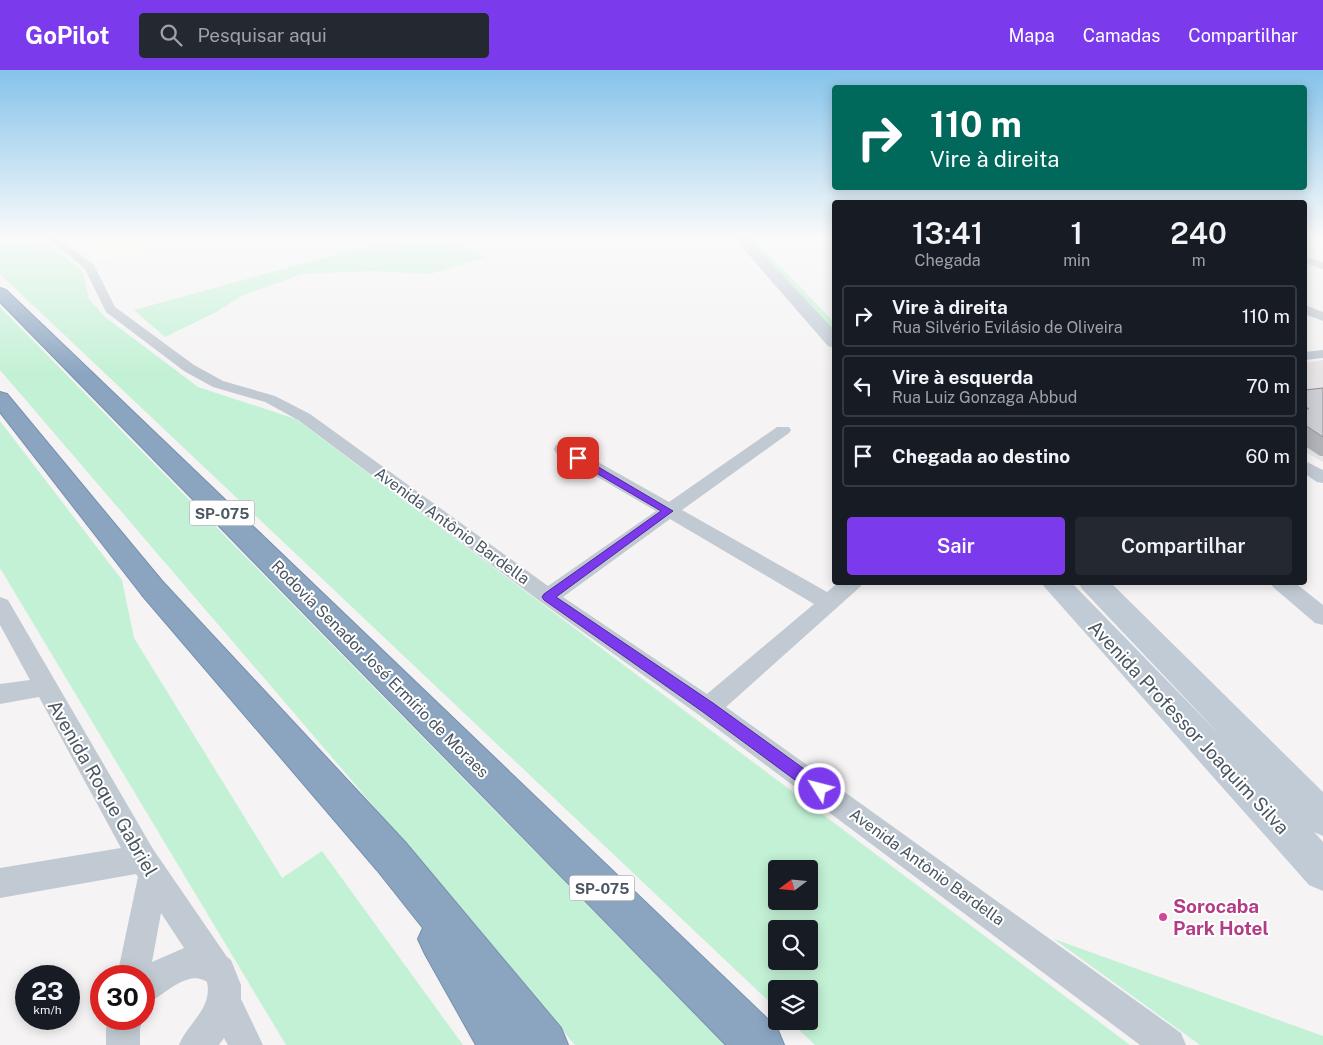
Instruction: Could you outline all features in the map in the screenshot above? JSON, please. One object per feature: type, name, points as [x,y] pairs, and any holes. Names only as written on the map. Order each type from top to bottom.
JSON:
[{"type":"highway","name":"Rodovia Senador José Ermírio de Moraes","points":[[0,293],[760,1045]]},
{"type":"highway","points":[[0,398],[152,588],[391,856],[544,1045]]},
{"type":"highway","points":[[391,856],[503,1045]]},
{"type":"main road","points":[[782,284],[832,339]]},
{"type":"main road","points":[[802,284],[816,298]]},
{"type":"main road","name":"Avenida Professor Joaquim Silva","points":[[1057,585],[1323,871]]},
{"type":"main road","name":"Avenida Professor Joaquim Silva","points":[[1095,585],[1323,818]]},
{"type":"street","name":"Avenida Antônio Bardella","points":[[98,284],[110,308],[189,368],[218,384],[270,399],[304,416],[548,597],[708,708],[1169,1045]]},
{"type":"street","points":[[1307,310],[1323,317]]},
{"type":"street","points":[[1307,356],[1323,354]]},
{"type":"street","points":[[548,597],[782,430]]},
{"type":"street","points":[[562,449],[829,603]]},
{"type":"street","points":[[708,708],[850,585]]},
{"type":"street","points":[[1284,585],[1323,617]]},
{"type":"street","name":"Avenida Roque Gabriel","points":[[0,604],[148,867],[222,974],[226,987],[224,1002],[217,1020],[206,1036],[196,1045]]},
{"type":"street","points":[[0,694],[46,687]]},
{"type":"street","points":[[0,883],[148,867],[135,965]]},
{"type":"street","points":[[155,978],[172,967],[188,961],[203,961],[214,965]]},
{"type":"street","name":"Avenida Roque Gabriel","points":[[224,1002],[246,1045]]},
{"type":"shaded area","points":[[1323,360],[1323,462],[1307,453],[1307,363]]},
{"type":"green space","points":[[10,284],[85,284],[89,299],[105,317],[198,387],[296,419],[1130,1045],[815,1045],[799,1030],[818,1030],[818,980],[768,980],[768,1000]]},
{"type":"green space","points":[[230,284],[276,284],[241,296],[218,311],[165,337],[134,310]]},
{"type":"green space","points":[[787,284],[797,284],[832,320],[832,333]]},
{"type":"green space","points":[[0,307],[725,1045],[575,1045],[342,769],[0,370]]},
{"type":"green space","points":[[0,421],[122,580],[134,638],[282,878],[322,851],[463,1045],[286,1045],[0,568]]},
{"type":"green space","points":[[1054,939],[1323,1036],[1323,1045],[1200,1045]]},
{"type":"building","points":[[1323,388],[1323,437],[1307,426],[1307,409],[1309,409],[1307,408],[1307,390]]},
{"type":"place","name":"Sorocaba Park Hotel","points":[[1163,917]]},
{"type":"route","points":[[578,458],[668,511],[548,597],[708,708],[820,789]]}]
